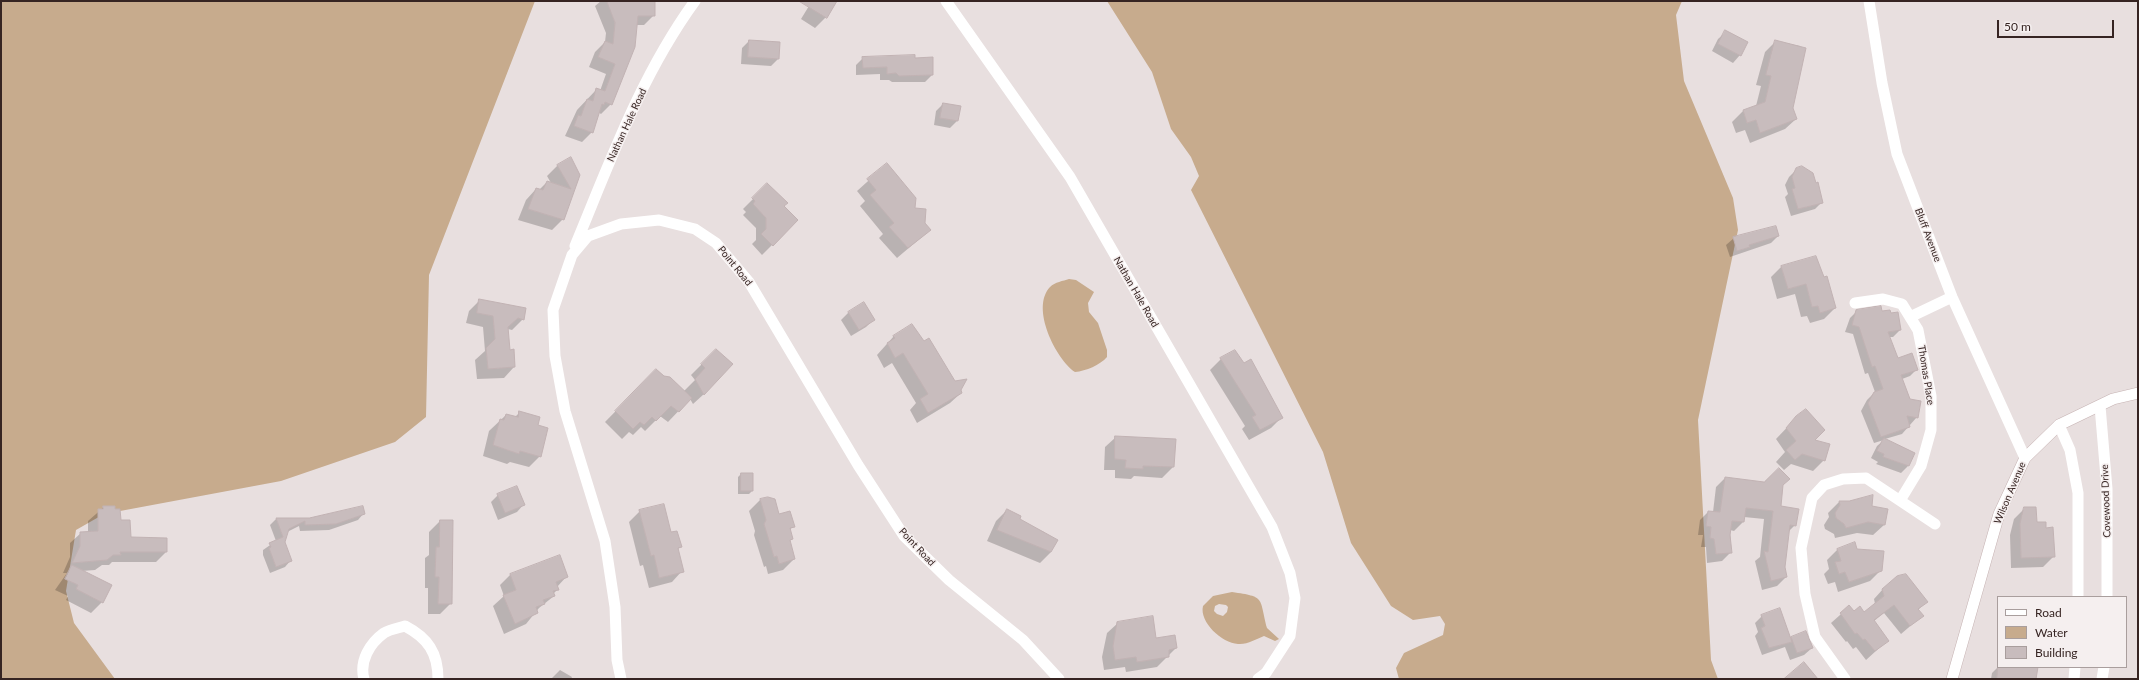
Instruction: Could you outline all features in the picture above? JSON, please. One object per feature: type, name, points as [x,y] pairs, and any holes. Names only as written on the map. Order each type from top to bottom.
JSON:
[{"type":"street","name":"Nathan Hale Road","points":[[572,255],[628,118],[675,29],[695,1]]},
{"type":"street","name":"Nathan Hale Road","points":[[946,1],[1070,177],[1272,527],[1290,573],[1295,598],[1290,636],[1266,673],[1258,679]]},
{"type":"street","name":"Bluff Avenue","points":[[1869,1],[1882,83],[1897,154],[1952,297],[2025,458]]},
{"type":"street","name":"Point Road","points":[[621,679],[617,660],[615,608],[605,541],[565,411],[554,356],[553,310],[572,255],[588,236],[621,224],[659,220],[695,229],[716,243],[750,282],[858,465],[904,536],[949,580],[1023,640],[1059,679]]},
{"type":"street","points":[[1910,317],[1952,297]]},
{"type":"street","name":"Thomas Place","points":[[1855,303],[1883,299],[1902,304],[1918,330],[1931,396],[1931,430],[1921,466],[1901,500]]},
{"type":"street","name":"Wilson Avenue","points":[[1952,679],[1999,514],[2025,458],[2059,425],[2113,400],[2138,393]]},
{"type":"street","name":"Covewood Drive","points":[[2100,406],[2107,489],[2107,596]]},
{"type":"street","points":[[2059,425],[2070,450],[2078,493],[2078,596]]},
{"type":"street","points":[[1845,679],[1815,637],[1804,594],[1801,548],[1812,498],[1824,485],[1843,479],[1866,478],[1935,524]]},
{"type":"street","points":[[364,679],[364,660],[369,646],[385,632],[405,626],[421,634],[431,648],[438,664],[438,679]]},
{"type":"street","points":[[2074,679],[2075,668]]},
{"type":"street","points":[[2102,679],[2104,668]]},
{"type":"water","points":[[1,1],[535,1],[429,275],[426,417],[395,442],[281,481],[104,514],[76,530],[66,591],[74,623],[115,679],[1,679]]},
{"type":"water","points":[[1107,1],[1682,1],[1676,15],[1684,81],[1733,198],[1738,230],[1698,420],[1711,660],[1718,679],[1399,679],[1396,668],[1404,653],[1443,635],[1445,624],[1440,616],[1413,620],[1391,606],[1351,543],[1323,452],[1191,190],[1199,176],[1191,157],[1171,129],[1152,72]]},
{"type":"water","points":[[1069,279],[1076,280],[1094,292],[1088,303],[1089,312],[1098,323],[1107,350],[1107,357],[1101,363],[1088,369],[1075,372],[1060,356],[1053,345],[1044,320],[1043,307],[1045,296],[1050,287]]},
{"type":"water","points":[[1232,592],[1256,597],[1261,604],[1267,628],[1279,639],[1275,641],[1264,636],[1248,643],[1241,644],[1232,643],[1225,640],[1208,625],[1203,612],[1203,606],[1213,596]],"holes":[[[1219,604],[1226,605],[1228,607],[1227,612],[1223,616],[1214,611],[1215,606]]]},
{"type":"building","points":[[607,1],[655,1],[655,16],[638,16],[635,47],[612,105],[605,102],[604,105],[602,104],[593,133],[574,126],[578,115],[581,116],[587,99],[593,101],[596,88],[605,91],[615,64],[598,57],[605,41],[613,44],[615,23]]},
{"type":"building","points":[[799,1],[837,1],[827,18]]},
{"type":"building","points":[[1725,30],[1748,42],[1741,56],[1718,44]]},
{"type":"building","points":[[749,40],[780,42],[779,59],[748,57]]},
{"type":"building","points":[[1775,40],[1806,48],[1793,108],[1797,119],[1760,133],[1756,120],[1747,123],[1743,110],[1765,102],[1771,76],[1766,75]]},
{"type":"building","points":[[915,55],[915,58],[933,57],[933,75],[899,76],[896,73],[887,74],[887,67],[863,68],[862,57]]},
{"type":"building","points":[[943,103],[961,106],[958,121],[940,118]]},
{"type":"building","points":[[571,157],[580,175],[564,220],[528,209],[536,188],[543,190],[547,181],[571,189],[557,165]]},
{"type":"building","points":[[887,163],[916,198],[915,208],[926,209],[925,223],[931,230],[908,248],[889,227],[894,223],[870,195],[876,190],[867,179]]},
{"type":"building","points":[[1802,166],[1813,173],[1816,183],[1818,182],[1823,203],[1798,209],[1792,189],[1795,188],[1792,177],[1796,168]]},
{"type":"building","points":[[767,183],[788,203],[784,206],[798,220],[773,246],[761,234],[766,229],[766,218],[753,204],[755,201],[752,198]]},
{"type":"building","points":[[1776,226],[1779,236],[1749,245],[1750,247],[1737,251],[1733,237]]},
{"type":"building","points":[[1816,256],[1824,277],[1827,276],[1836,308],[1820,313],[1818,306],[1812,307],[1806,284],[1788,289],[1781,266]]},
{"type":"building","points":[[479,299],[526,308],[524,320],[518,318],[508,327],[510,350],[514,349],[515,367],[488,369],[486,348],[495,339],[493,316],[477,313]]},
{"type":"building","points":[[864,302],[875,320],[859,330],[848,312]]},
{"type":"building","points":[[1881,306],[1882,311],[1890,310],[1891,313],[1898,312],[1901,330],[1888,332],[1898,358],[1912,353],[1918,370],[1901,375],[1910,399],[1921,401],[1918,418],[1907,416],[1910,427],[1881,437],[1868,403],[1874,392],[1883,389],[1875,366],[1872,367],[1859,327],[1852,325],[1856,310]]},
{"type":"building","points":[[912,324],[924,341],[929,338],[955,381],[967,379],[961,390],[962,393],[928,413],[920,399],[928,394],[903,353],[895,358],[887,343],[895,338],[893,336]]},
{"type":"building","points":[[716,349],[733,364],[704,395],[695,379],[705,368],[701,364]]},
{"type":"building","points":[[1235,350],[1244,363],[1251,359],[1283,418],[1260,430],[1252,417],[1256,415],[1220,358]]},
{"type":"building","points":[[656,369],[664,376],[670,377],[692,398],[679,412],[671,406],[656,421],[652,417],[644,425],[640,422],[633,429],[615,411]]},
{"type":"building","points":[[1806,409],[1825,430],[1815,440],[1830,444],[1825,461],[1802,454],[1795,460],[1786,450],[1796,441],[1786,428],[1796,416]]},
{"type":"building","points":[[519,411],[540,417],[538,425],[548,428],[541,457],[520,451],[519,454],[493,445],[500,419],[504,420],[506,414],[518,417]]},
{"type":"building","points":[[1115,436],[1176,439],[1174,467],[1143,466],[1143,469],[1125,468],[1126,460],[1115,459]]},
{"type":"building","points":[[1884,438],[1915,453],[1909,466],[1883,457],[1884,454],[1877,451]]},
{"type":"building","points":[[1779,468],[1790,479],[1783,485],[1781,506],[1799,509],[1796,526],[1790,525],[1785,567],[1787,577],[1771,581],[1764,551],[1768,552],[1773,511],[1746,508],[1744,522],[1732,521],[1730,535],[1732,553],[1716,554],[1714,539],[1710,538],[1711,527],[1706,526],[1708,511],[1720,512],[1725,477],[1764,482]]},
{"type":"building","points":[[741,473],[753,473],[753,491],[741,491]]},
{"type":"building","points":[[517,486],[525,505],[505,513],[497,494]]},
{"type":"building","points":[[1873,495],[1872,506],[1888,509],[1885,525],[1868,522],[1846,528],[1844,524],[1836,518],[1835,513],[1840,505],[1839,501],[1849,501]]},
{"type":"building","points":[[768,497],[775,499],[779,514],[790,511],[795,527],[790,528],[793,539],[790,540],[795,559],[779,564],[777,556],[774,557],[764,524],[766,520],[760,499]]},
{"type":"building","points":[[664,504],[671,532],[677,531],[682,547],[678,548],[684,572],[659,578],[654,555],[651,556],[639,510]]},
{"type":"building","points":[[103,506],[115,506],[115,509],[120,509],[121,520],[130,520],[131,537],[167,538],[167,552],[120,552],[121,555],[113,555],[107,560],[72,563],[80,546],[80,532],[98,531],[98,509],[103,509]]},
{"type":"building","points":[[363,506],[365,514],[336,524],[305,525],[305,521],[289,529],[285,542],[292,561],[276,567],[269,548],[271,547],[269,543],[283,537],[276,518],[309,518]]},
{"type":"building","points":[[2024,507],[2036,507],[2037,522],[2046,522],[2046,528],[2053,527],[2055,557],[2021,558],[2020,524]]},
{"type":"building","points":[[1007,509],[1021,516],[1020,519],[1058,540],[1051,552],[997,530]]},
{"type":"building","points":[[440,520],[453,520],[452,604],[438,604],[439,577],[435,577],[436,547],[439,547]]},
{"type":"building","points":[[1855,542],[1857,549],[1884,551],[1882,571],[1849,582],[1845,572],[1839,574],[1835,562],[1841,561],[1837,549]]},
{"type":"building","points":[[560,555],[568,577],[556,582],[559,590],[553,591],[555,596],[543,600],[545,604],[536,607],[538,613],[515,624],[503,595],[516,590],[510,574]]},
{"type":"building","points":[[72,565],[112,585],[103,603],[76,589],[78,585],[65,579]]},
{"type":"building","points":[[1906,574],[1928,602],[1918,609],[1924,616],[1910,626],[1894,605],[1874,620],[1889,641],[1875,651],[1865,639],[1863,640],[1857,633],[1855,634],[1840,613],[1849,605],[1854,611],[1860,606],[1864,612],[1884,596],[1882,589],[1897,576]]},
{"type":"building","points":[[1780,608],[1792,642],[1769,648],[1761,628],[1765,626],[1761,615]]},
{"type":"building","points":[[1153,616],[1156,638],[1175,635],[1177,648],[1169,650],[1169,657],[1137,662],[1136,657],[1115,660],[1113,646],[1117,622]]},
{"type":"building","points":[[1806,631],[1813,648],[1797,653],[1791,637]]},
{"type":"building","points":[[1804,662],[1818,679],[1784,679]]},
{"type":"building","points":[[1998,668],[2038,668],[2036,679],[1997,679]]}]
